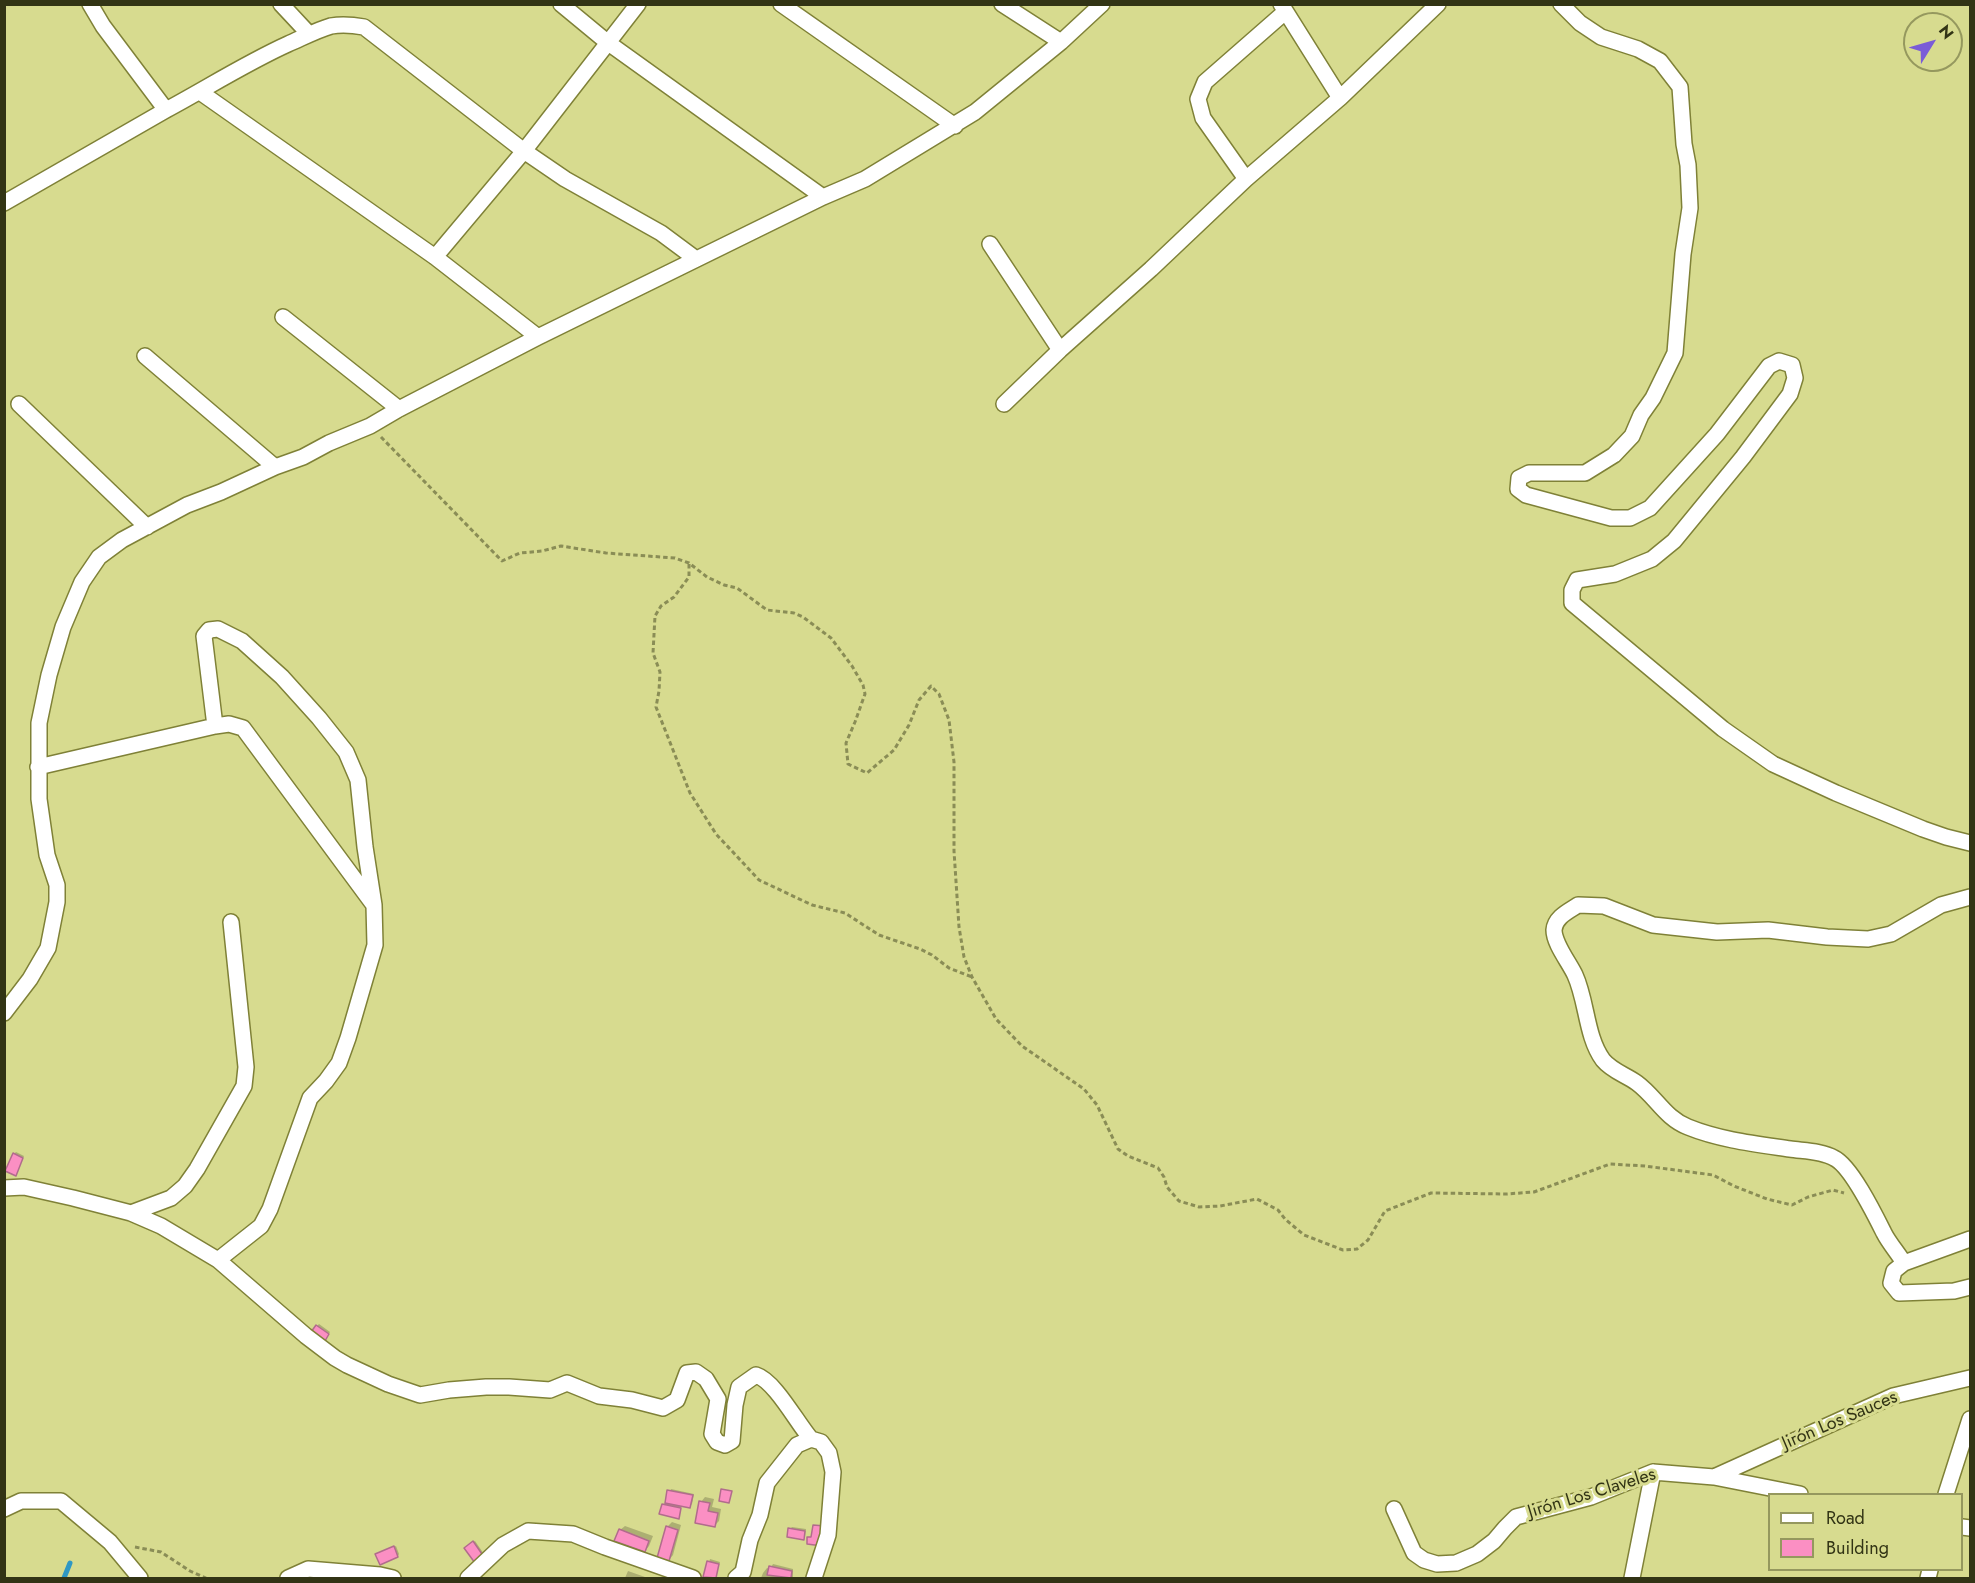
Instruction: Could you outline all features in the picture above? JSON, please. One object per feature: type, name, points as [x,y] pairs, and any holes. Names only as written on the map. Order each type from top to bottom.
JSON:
[{"type":"street","points":[[90,4],[103,26],[166,110]]},
{"type":"street","points":[[281,4],[309,34]]},
{"type":"street","points":[[561,4],[607,42],[823,197]]},
{"type":"street","points":[[435,257],[524,151],[638,4]]},
{"type":"street","points":[[781,4],[955,126]]},
{"type":"street","points":[[1002,4],[1060,42]]},
{"type":"street","points":[[4,1013],[30,979],[48,948],[57,902],[57,885],[47,855],[39,799],[39,723],[63,627],[89,569],[107,550],[187,506],[370,426],[538,337],[823,197],[865,179],[975,112],[1102,4]]},
{"type":"street","points":[[1561,4],[1580,23],[1601,37],[1638,49],[1660,61],[1680,87],[1690,208],[1683,254],[1675,353],[1632,436],[1614,455],[1585,473],[1529,473],[1520,478],[1518,489],[1526,495],[1589,514],[1611,518],[1630,518],[1650,508],[1718,434],[1769,366],[1779,361],[1792,365],[1795,378],[1790,394],[1674,541],[1652,559],[1615,574],[1577,580],[1572,590],[1572,603],[1723,729],[1773,764],[1923,829],[1971,843]]},
{"type":"street","points":[[1004,404],[1246,179],[1340,98],[1433,6]]},
{"type":"street","points":[[1246,179],[1203,118],[1198,99],[1205,82],[1283,8],[1340,98]]},
{"type":"street","points":[[4,203],[256,59],[309,34],[332,26],[349,25],[363,27],[524,151],[565,179],[661,233],[696,260]]},
{"type":"street","points":[[200,93],[435,257],[538,337]]},
{"type":"street","points":[[990,244],[1060,350]]},
{"type":"street","points":[[283,317],[399,409]]},
{"type":"street","points":[[145,356],[275,467]]},
{"type":"street","points":[[19,404],[147,527]]},
{"type":"street","points":[[214,726],[204,636],[209,630],[218,629],[242,641],[282,677],[346,752],[358,780],[374,905],[375,945],[339,1063],[310,1098],[279,1187],[261,1226],[218,1260]]},
{"type":"street","points":[[38,767],[214,726],[229,724],[243,728],[374,905]]},
{"type":"street","points":[[1904,1263],[1847,1168],[1834,1158],[1746,1143],[1700,1132],[1680,1124],[1637,1083],[1605,1062],[1596,1049],[1582,993],[1574,972],[1556,940],[1554,928],[1557,921],[1578,905],[1605,906],[1653,925],[1717,932],[1768,930],[1868,939],[1891,934],[1941,905],[1971,897]]},
{"type":"street","points":[[131,1213],[171,1198],[185,1186],[244,1086],[246,1067],[231,922]]},
{"type":"street","points":[[4,1188],[24,1187],[131,1213],[161,1226],[218,1260],[335,1358],[420,1395],[486,1387],[550,1390],[567,1383],[582,1387],[599,1396],[632,1400],[663,1408],[677,1400],[687,1373],[696,1372],[706,1379],[718,1399],[712,1434],[717,1442],[725,1445],[732,1441],[739,1387],[756,1375],[762,1377],[781,1397],[802,1428],[812,1439],[821,1442],[829,1453],[833,1472],[828,1535],[814,1578]]},
{"type":"street","points":[[1971,1239],[1904,1263],[1894,1271],[1891,1283],[1899,1293],[1954,1291],[1971,1287]]},
{"type":"street","name":"Jirón Los Sauces","points":[[1714,1478],[1893,1396],[1971,1378]]},
{"type":"street","points":[[1946,1493],[1971,1419]]},
{"type":"street","points":[[736,1578],[743,1572],[767,1483],[797,1444],[812,1439]]},
{"type":"street","points":[[1632,1578],[1653,1472]]},
{"type":"street","name":"Jirón Los Claveles","points":[[1394,1509],[1414,1553],[1424,1560],[1437,1564],[1456,1563],[1477,1554],[1494,1541],[1516,1517],[1591,1497],[1653,1472],[1714,1478],[1795,1493]]},
{"type":"street","points":[[4,1509],[21,1501],[61,1502],[110,1542],[140,1578]]},
{"type":"street","points":[[468,1578],[503,1545],[528,1531],[573,1534],[693,1578]]},
{"type":"street","points":[[288,1578],[308,1569],[393,1578]]},
{"type":"path","points":[[370,426],[502,561],[520,553],[561,546],[606,553],[675,558],[689,563],[707,577],[737,588],[767,610],[794,613],[802,617],[831,638],[863,685],[864,694],[846,743],[848,764],[867,773],[894,750],[909,725],[919,700],[931,686],[939,694],[949,720],[954,762],[954,851],[959,927],[964,957],[972,977],[996,1019],[1022,1046],[1084,1089],[1097,1105],[1118,1149],[1128,1156],[1158,1168],[1167,1187],[1179,1201],[1199,1207],[1220,1206],[1257,1199],[1278,1210],[1304,1235],[1343,1250],[1357,1249],[1368,1240],[1385,1211],[1431,1193],[1534,1192],[1610,1164],[1713,1175],[1767,1199],[1792,1204],[1833,1190],[1857,1199],[1865,1198]]},
{"type":"path","points":[[689,563],[689,577],[674,597],[661,606],[655,616],[653,653],[660,672],[656,706],[690,793],[716,834],[759,880],[813,905],[845,913],[879,936],[920,949],[950,968],[972,977]]},
{"type":"path","points":[[110,1542],[161,1552],[189,1571],[206,1578]]},
{"type":"building","points":[[13,1153],[23,1158],[16,1176],[5,1171]]},
{"type":"building","points":[[316,1325],[329,1334],[325,1341],[311,1332]]},
{"type":"building","points":[[721,1489],[732,1491],[729,1503],[719,1501]]},
{"type":"building","points":[[667,1490],[693,1495],[690,1508],[665,1503]]},
{"type":"building","points":[[699,1501],[710,1503],[708,1511],[718,1513],[715,1527],[695,1523]]},
{"type":"building","points":[[662,1504],[681,1508],[679,1519],[659,1514]]},
{"type":"building","points":[[813,1525],[825,1526],[822,1546],[807,1544],[807,1537],[811,1537]]},
{"type":"building","points":[[666,1526],[678,1530],[669,1561],[657,1558]]},
{"type":"building","points":[[788,1528],[805,1531],[804,1540],[787,1537]]},
{"type":"building","points":[[619,1529],[649,1541],[645,1552],[614,1541]]},
{"type":"building","points":[[473,1541],[484,1557],[475,1563],[464,1548]]},
{"type":"building","points":[[394,1546],[398,1557],[380,1565],[375,1554]]},
{"type":"building","points":[[707,1561],[719,1564],[716,1578],[703,1577]]},
{"type":"building","points":[[769,1566],[792,1571],[791,1578],[767,1575]]},
{"type":"waterway","points":[[64,1578],[70,1563]]}]
